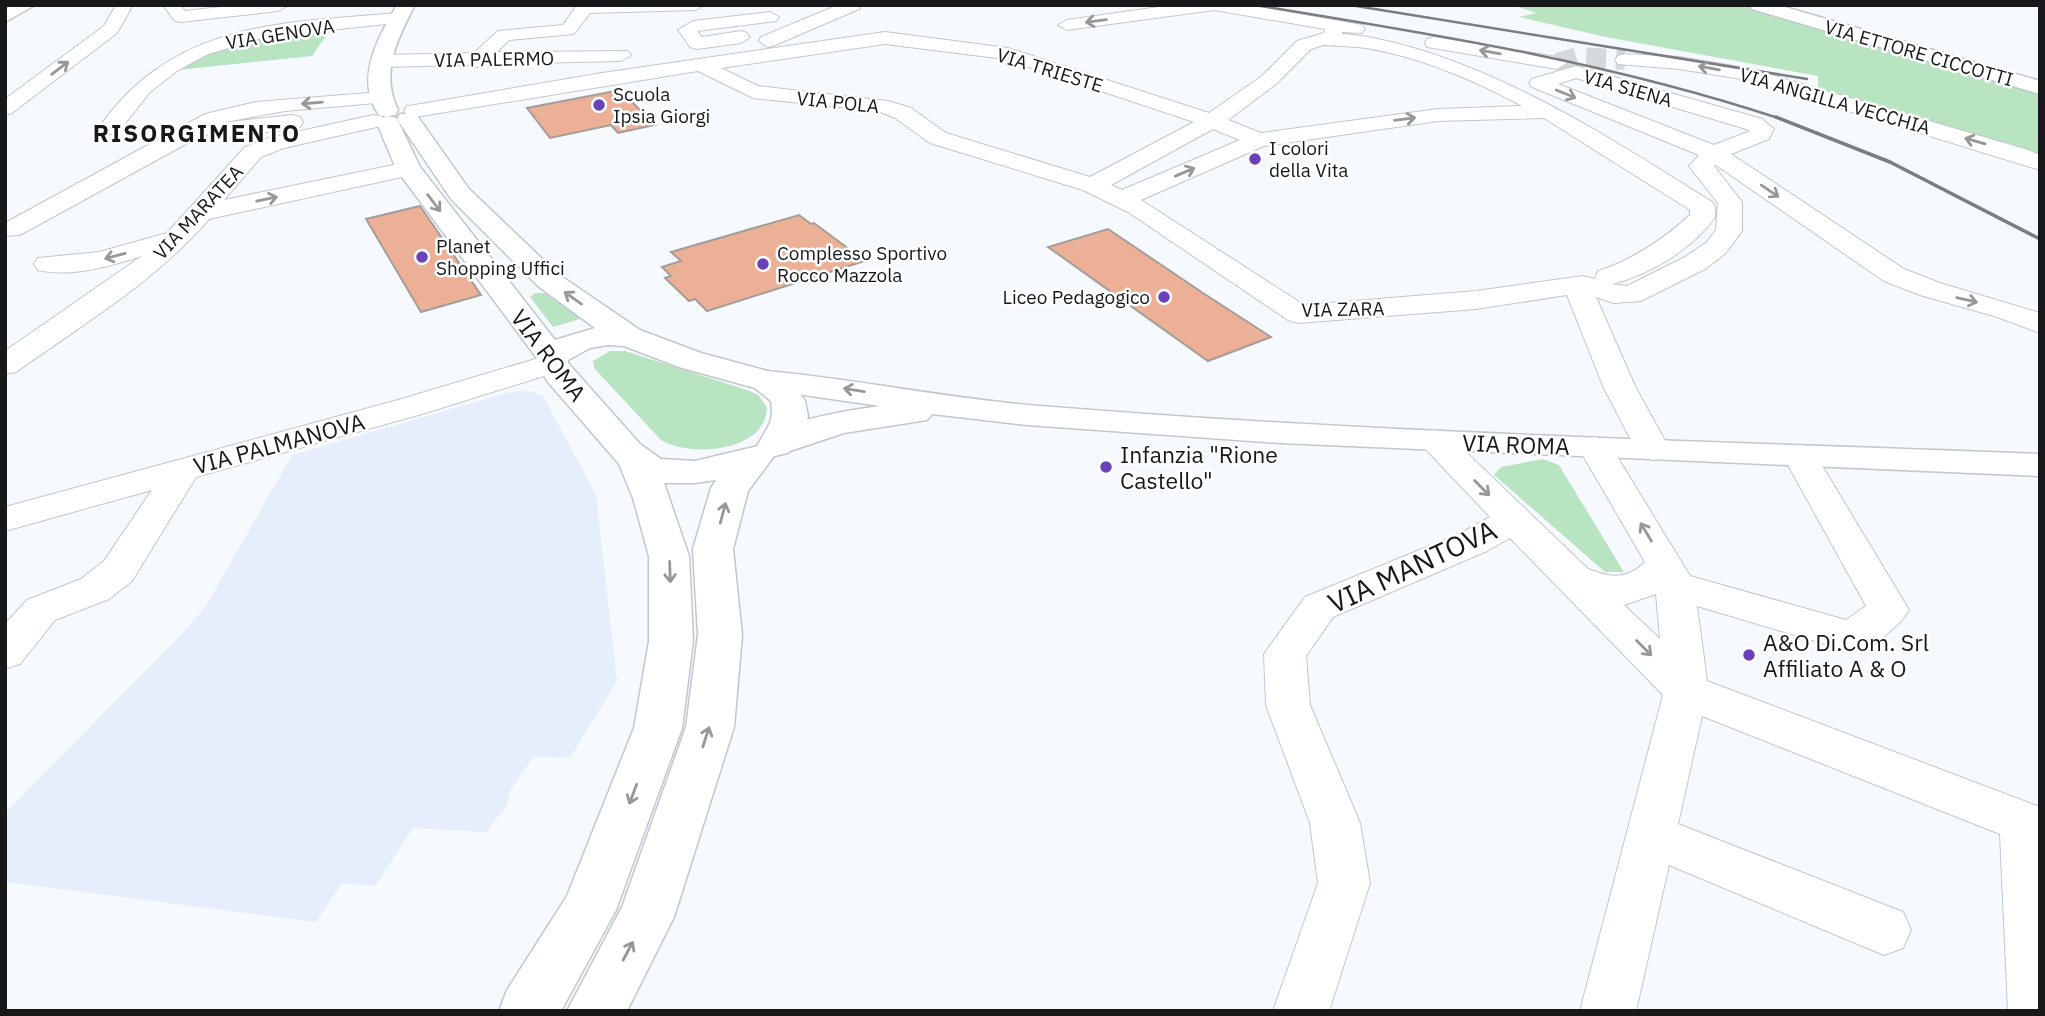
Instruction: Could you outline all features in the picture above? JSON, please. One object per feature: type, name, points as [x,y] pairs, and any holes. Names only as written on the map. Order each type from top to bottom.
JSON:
[{"type":"main road","points":[[5,18],[26,5]]},
{"type":"main road","name":"VIA ETTORE CICCOTTI","points":[[1758,5],[2040,88]]},
{"type":"main road","points":[[389,110],[381,61],[403,12]]},
{"type":"main road","name":"VIA ROMA","points":[[389,110],[408,169],[552,360],[636,461],[654,469],[677,472],[706,471],[733,466],[800,433],[855,420],[909,413],[994,412],[1434,440],[2040,465]]},
{"type":"main road","name":"VIA ROMA","points":[[389,110],[460,194],[529,263],[548,280],[629,337],[690,360],[767,381],[823,386],[994,412]]},
{"type":"main road","points":[[552,360],[565,346],[585,338],[608,335],[629,337]]},
{"type":"main road","points":[[596,1011],[646,917],[709,727],[720,635],[713,549],[730,488],[787,429],[791,416],[788,401],[781,390],[767,381]]},
{"type":"main road","points":[[528,1011],[589,909],[658,728],[671,641],[669,556],[652,498],[636,461]]},
{"type":"street","points":[[5,109],[111,29],[125,5]]},
{"type":"street","points":[[172,5],[181,18],[286,5]]},
{"type":"street","points":[[558,10],[586,6],[696,5]]},
{"type":"street","points":[[750,5],[770,17],[782,35]]},
{"type":"street","points":[[568,30],[586,6]]},
{"type":"street","points":[[1220,6],[1278,28],[1304,44]]},
{"type":"street","points":[[1067,25],[1220,6],[1333,29],[1557,64]]},
{"type":"street","name":"VIA GENOVA","points":[[109,129],[144,87],[180,61],[211,45],[254,33],[403,12]]},
{"type":"street","points":[[514,33],[539,14]]},
{"type":"street","points":[[716,68],[699,42],[687,30],[688,27],[770,17],[858,14]]},
{"type":"street","points":[[747,57],[748,50],[782,35],[858,14]]},
{"type":"street","points":[[223,96],[208,121],[210,131],[230,131],[389,110],[674,69],[716,68],[858,14]]},
{"type":"street","name":"VIA TRIESTE","points":[[858,14],[1008,54],[1212,121],[1259,140]]},
{"type":"street","points":[[1092,186],[1212,121],[1269,80],[1304,44],[1333,29]]},
{"type":"street","points":[[1333,29],[1358,40],[1467,72],[1552,113]]},
{"type":"street","points":[[477,61],[497,39],[514,33],[595,30]]},
{"type":"street","points":[[671,35],[699,42],[782,35]]},
{"type":"street","name":"VIA PALERMO","points":[[381,61],[607,57],[646,51]]},
{"type":"street","points":[[607,57],[609,78]]},
{"type":"street","name":"VIA ANGILLA VECCHIA","points":[[1625,60],[1679,63],[1751,75],[2040,163]]},
{"type":"street","points":[[674,69],[716,68]]},
{"type":"street","name":"VIA POLA","points":[[716,68],[753,92],[881,105],[903,113],[938,138],[1092,186]]},
{"type":"street","points":[[1467,72],[1539,83]]},
{"type":"street","name":"VIA SIENA","points":[[1539,83],[1576,72],[1754,124],[1763,129],[1761,134],[1714,153]]},
{"type":"street","points":[[17,243],[208,121],[262,108],[389,110],[609,78]]},
{"type":"street","points":[[262,108],[272,82]]},
{"type":"street","name":"VIA SIENA","points":[[1539,83],[1714,153],[1913,285],[1931,292],[2017,312],[2040,324]]},
{"type":"street","name":"VIA MARATEA","points":[[5,365],[144,270],[180,236],[253,152],[389,110]]},
{"type":"street","points":[[1122,199],[1259,140],[1438,115],[1552,113]]},
{"type":"street","name":"VIA ZARA","points":[[1092,186],[1122,199],[1298,314],[1476,300],[1583,284],[1639,265],[1685,234],[1702,217],[1703,207],[1552,113]]},
{"type":"street","points":[[1653,450],[1619,386],[1588,314],[1581,295],[1583,284],[1614,294],[1631,295],[1695,263],[1716,248],[1729,231],[1730,202],[1701,166],[1714,153]]},
{"type":"street","points":[[200,213],[408,169]]},
{"type":"street","points":[[17,243],[101,260],[180,236]]},
{"type":"street","points":[[17,243],[103,297]]},
{"type":"street","name":"VIA PALMANOVA","points":[[5,519],[410,407],[552,360]]},
{"type":"street","name":"VIA MANTOVA","points":[[1434,440],[1686,691],[2032,827],[2036,1011]]},
{"type":"street","points":[[1595,447],[1670,575],[1686,691],[1613,1009]]},
{"type":"street","points":[[1573,579],[1603,591],[1627,591],[1670,575],[1852,637],[1889,610],[1800,456]]},
{"type":"street","points":[[5,653],[41,610],[95,589],[118,571],[183,470]]},
{"type":"street","name":"VIA MANTOVA","points":[[1301,1011],[1344,883],[1335,823],[1288,705],[1285,654],[1319,607],[1474,541],[1514,519]]},
{"type":"street","points":[[1651,835],[1884,930]]},
{"type":"shaded area","points":[[527,390],[543,396],[596,495],[617,681],[570,758],[533,757],[510,791],[507,805],[486,832],[413,828],[375,886],[342,883],[316,922],[5,882],[5,813],[181,635],[206,606],[292,455],[506,393]]},
{"type":"green space","points":[[1512,5],[1744,5],[2040,91],[2040,158],[1818,89],[1818,76],[1606,37],[1519,17],[1536,13]]},
{"type":"green space","points":[[331,29],[312,56],[178,70],[241,38]]},
{"type":"green space","points":[[535,293],[545,293],[583,318],[553,327],[530,297]]},
{"type":"green space","points":[[610,351],[625,351],[750,391],[758,395],[767,407],[764,422],[755,434],[725,447],[690,449],[674,446],[661,440],[594,368],[593,361]]},
{"type":"green space","points":[[1543,459],[1559,465],[1624,572],[1605,572],[1494,475],[1501,467]]},
{"type":"building","points":[[620,90],[655,125],[618,133],[611,125],[550,138],[527,108]]},
{"type":"building","name":"Planet Shopping Uffici","points":[[420,206],[481,295],[421,312],[366,219]]},
{"type":"building","name":"Complesso Sportivo Rocco Mazzola","points":[[799,215],[865,261],[707,311],[695,299],[689,301],[665,278],[671,276],[662,267],[681,261],[671,252]]},
{"type":"building","name":"Liceo Pedagogico","points":[[1108,229],[1271,337],[1208,361],[1048,247]]},
{"type":"tunnel","points":[[1557,63],[1578,57],[1625,60]]},
{"type":"railway","points":[[1255,5],[1455,39],[1586,66],[1652,81],[1781,119]]},
{"type":"railway","points":[[1350,5],[1807,79]]},
{"type":"railway","points":[[1776,117],[1890,162],[2040,239]]},
{"type":"place","name":"Scuola Ipsia Giorgi","points":[[599,105]]},
{"type":"place","name":"I colori della Vita","points":[[1255,159]]},
{"type":"place","name":"Planet Shopping Uffici","points":[[422,257]]},
{"type":"place","name":"Complesso Sportivo Rocco Mazzola","points":[[763,264]]},
{"type":"place","name":"Liceo Pedagogico","points":[[1164,297]]},
{"type":"place","name":"Infanzia \"Rione Castello\"","points":[[1106,467]]},
{"type":"place","name":"A&O Di.Com. Srl Affiliato A & O","points":[[1749,655]]},
{"type":"district","name":"RISORGIMENTO","points":[[197,133]]}]
